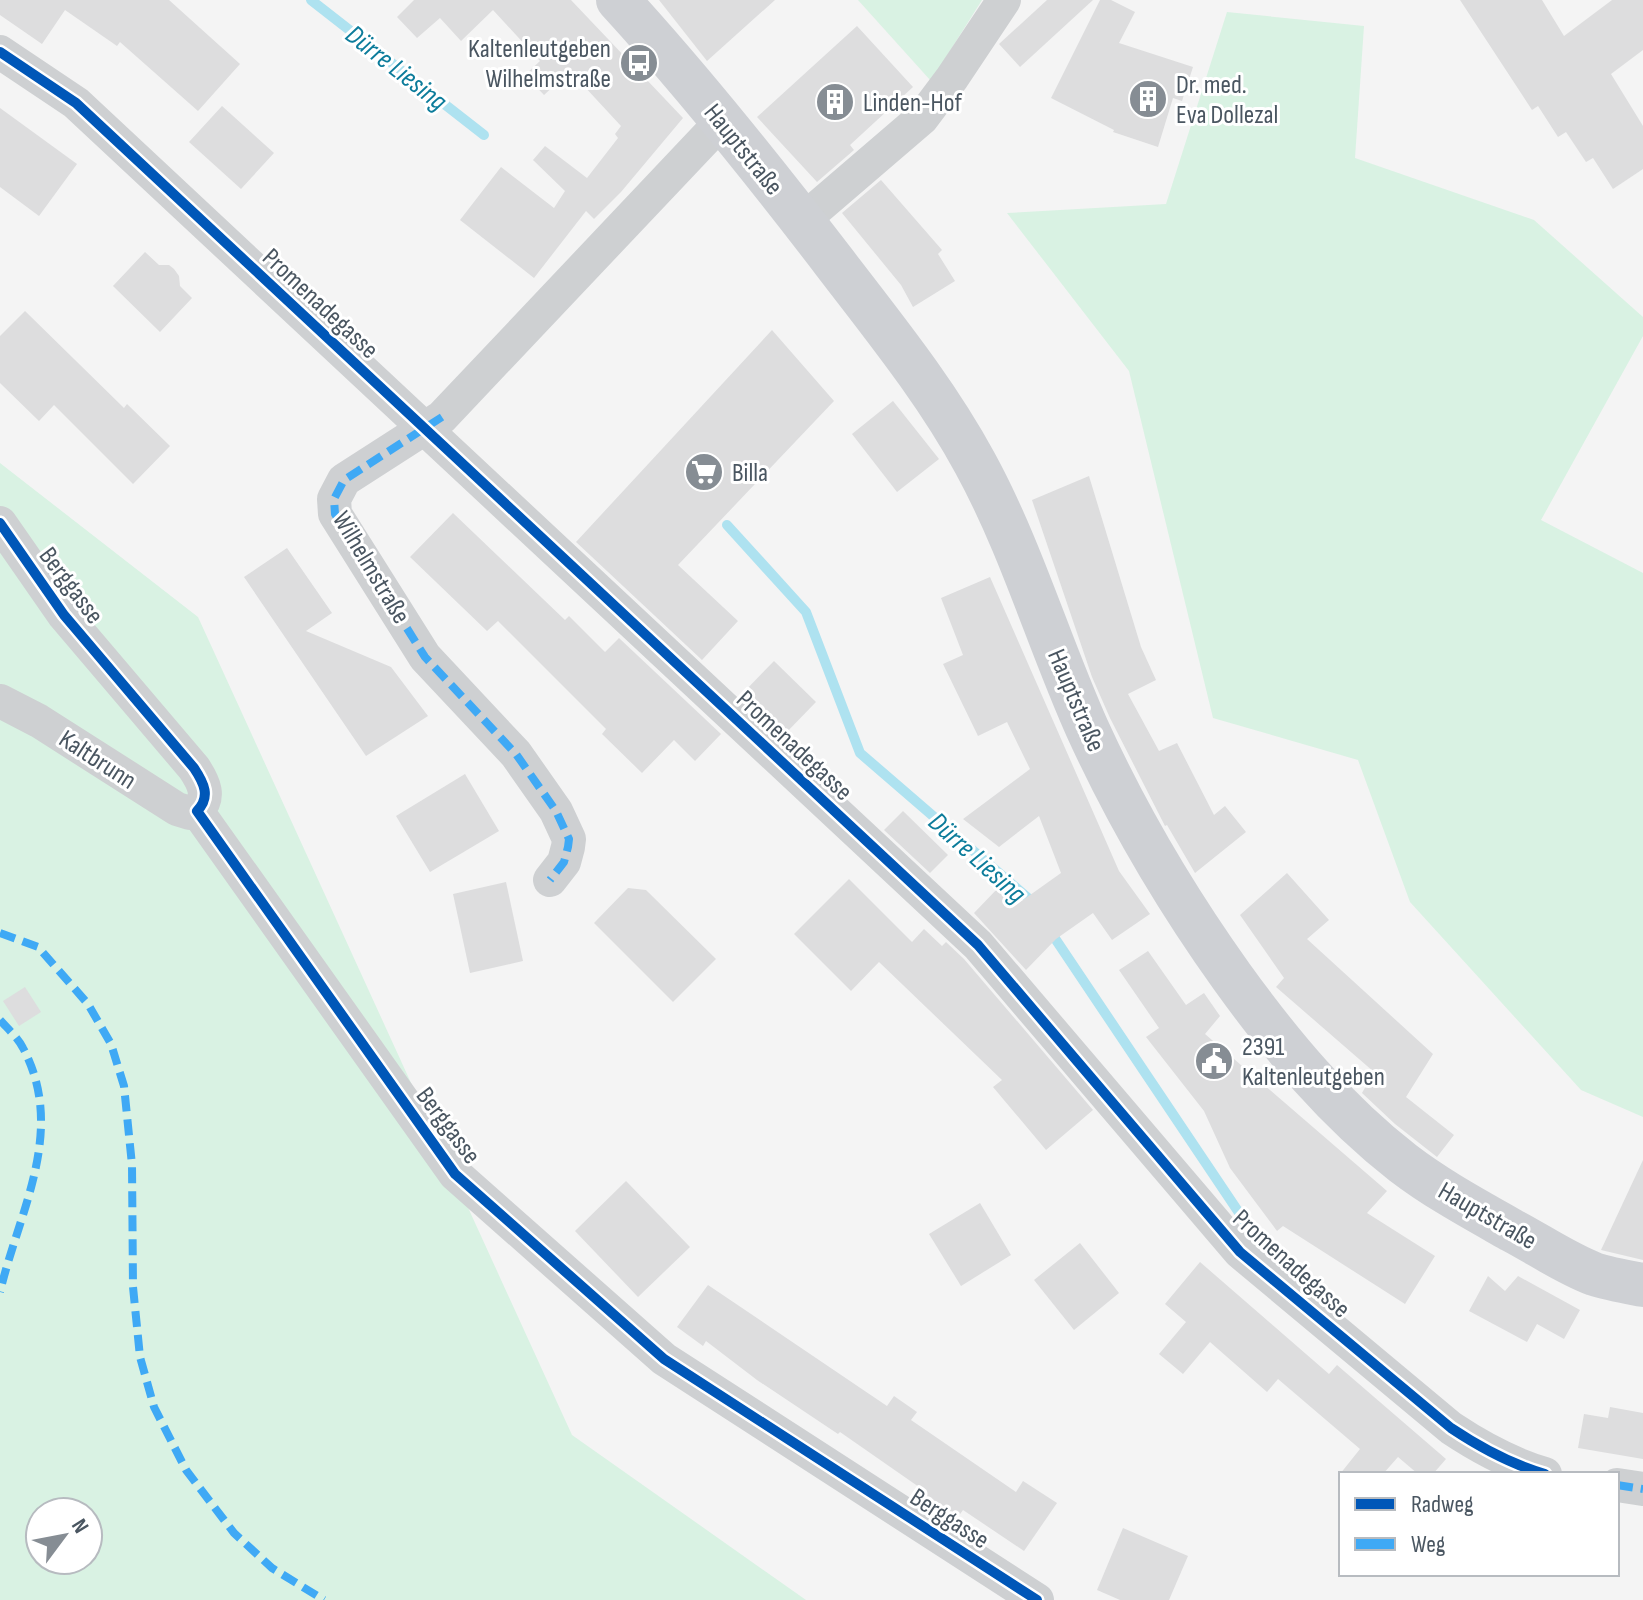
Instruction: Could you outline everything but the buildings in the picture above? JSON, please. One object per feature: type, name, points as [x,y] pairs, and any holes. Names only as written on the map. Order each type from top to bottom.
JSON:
[{"type":"main road","name":"Hauptstraße","points":[[618,0],[661,47],[802,221],[919,375],[975,463],[1116,788],[1155,863],[1263,1020],[1301,1066],[1351,1118],[1401,1162],[1450,1197],[1592,1273],[1643,1285]]},
{"type":"street","points":[[802,221],[922,118],[1004,0]]},
{"type":"street","name":"Promenadegasse","points":[[0,52],[76,103],[978,945],[1240,1252],[1451,1428],[1485,1451],[1538,1472]]},
{"type":"street","name":"Wilhelmstraße","points":[[550,880],[564,862],[569,839],[556,811],[516,754],[425,657],[335,514],[334,499],[344,480],[442,417],[722,121]]},
{"type":"street","name":"Berggasse","points":[[0,523],[64,615],[194,768],[205,788],[206,798],[197,811],[455,1174],[664,1359],[1037,1600]]},
{"type":"street","name":"Kaltbrunn","points":[[0,701],[39,721],[177,809],[190,813],[197,811]]},
{"type":"street","points":[[1619,1485],[1643,1489]]},
{"type":"green space","points":[[858,0],[982,0],[931,81]]},
{"type":"green space","points":[[1227,12],[1364,26],[1355,158],[1534,220],[1643,317],[1643,336],[1541,520],[1643,573],[1643,1117],[1581,1090],[1410,902],[1358,760],[1213,718],[1129,371],[1007,213],[1166,204]]},
{"type":"green space","points":[[0,463],[198,617],[572,1435],[806,1600],[0,1600]]},
{"type":"waterway","name":"Dürre Liesing","points":[[311,0],[484,135]]},
{"type":"waterway","name":"Dürre Liesing","points":[[727,525],[806,612],[860,753],[1028,898],[1034,908]]},
{"type":"waterway","name":"Dürre Liesing","points":[[1050,931],[1256,1238]]},
{"type":"marked path","points":[[442,417],[344,480],[334,499],[335,514],[425,657],[516,754],[556,811],[569,839],[564,862],[550,880]]},
{"type":"marked path","points":[[0,933],[38,947],[88,1004],[111,1044],[124,1086],[132,1165],[133,1287],[140,1357],[154,1407],[186,1470],[234,1533],[272,1568],[324,1600]]},
{"type":"marked path","points":[[0,1020],[23,1048],[35,1079],[41,1110],[35,1171],[0,1292]]},
{"type":"marked path","points":[[1619,1485],[1643,1489]]},
{"type":"cycle path","points":[[0,52],[76,103],[978,945],[1240,1252],[1451,1428],[1496,1455],[1539,1472]]},
{"type":"cycle path","points":[[0,523],[64,615],[194,768],[205,795],[197,811],[455,1174],[664,1359],[1037,1600]]},
{"type":"place","name":"Kaltenleutgeben Wilhelmstraße","points":[[639,63]]},
{"type":"place","name":"Dr. med. Eva Dollezal","points":[[1148,99]]},
{"type":"place","name":"Linden-Hof","points":[[835,102]]},
{"type":"place","name":"Billa","points":[[704,472]]},
{"type":"place","name":"2391 Kaltenleutgeben","points":[[1214,1061]]}]
